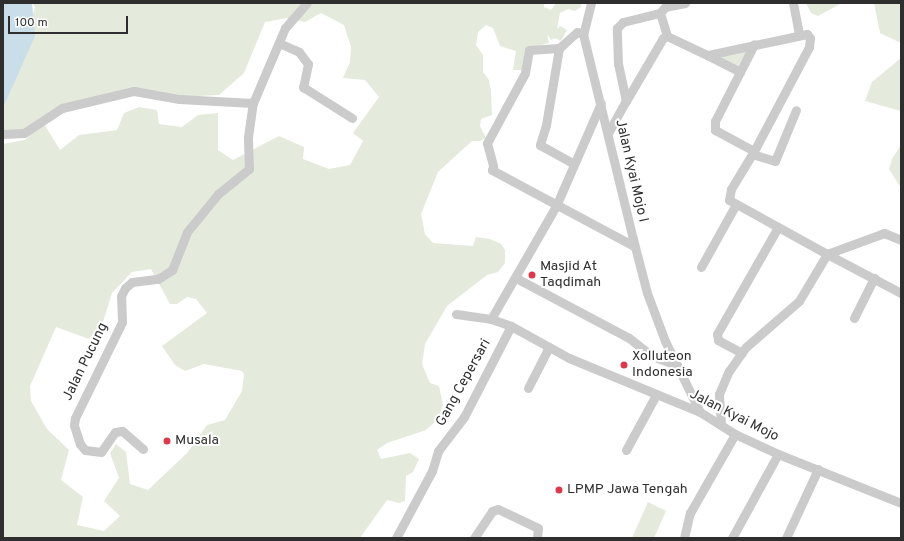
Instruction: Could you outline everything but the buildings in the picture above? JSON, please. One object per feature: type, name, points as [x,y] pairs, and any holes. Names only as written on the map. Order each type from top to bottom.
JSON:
[{"type":"street","name":"Jalan Pucung","points":[[144,449],[122,431],[115,432],[101,452],[85,450],[80,444],[74,425],[75,418],[122,322],[121,296],[125,288],[132,282],[158,279],[172,270],[187,232],[218,194],[249,169],[248,137],[253,103],[287,26],[307,3]]},
{"type":"street","name":"Jalan Kyai Mojo I","points":[[591,3],[583,34],[601,103],[634,246],[647,293],[677,365],[700,412]]},
{"type":"street","points":[[626,101],[618,64],[617,28],[623,22],[660,12],[665,7],[685,3]]},
{"type":"street","points":[[793,3],[799,34]]},
{"type":"street","points":[[660,12],[667,36],[740,72]]},
{"type":"street","points":[[573,163],[540,145],[546,125],[559,48],[577,32],[583,34]]},
{"type":"street","points":[[707,55],[799,34],[809,35],[809,47],[730,192],[729,200],[901,293]]},
{"type":"street","points":[[608,133],[663,38],[667,36]]},
{"type":"street","points":[[279,43],[299,52],[308,64],[303,87],[352,118]]},
{"type":"street","points":[[754,44],[714,128],[753,152],[775,161],[796,110]]},
{"type":"street","name":"Jalan Kyai Mojo I","points":[[559,48],[530,50],[525,73],[487,143],[493,166],[492,170],[556,206],[634,246]]},
{"type":"street","points":[[3,134],[24,133],[62,108],[134,91],[179,99],[253,103]]},
{"type":"street","name":"Jalan Kyai Mojo I","points":[[491,319],[501,299],[516,278],[556,206],[573,163],[601,103]]},
{"type":"street","points":[[701,267],[736,204]]},
{"type":"street","points":[[742,353],[718,340],[717,334],[778,227]]},
{"type":"street","points":[[721,424],[720,390],[742,353],[799,301],[827,254],[884,233],[901,240]]},
{"type":"street","points":[[516,278],[629,338],[652,356],[677,365]]},
{"type":"street","points":[[854,318],[874,278]]},
{"type":"street","name":"Jalan Kyai Mojo","points":[[456,314],[491,319],[511,326],[569,358],[700,412],[735,434],[778,454],[901,503]]},
{"type":"street","name":"Gang Cepersari","points":[[396,538],[432,471],[436,454],[464,417],[511,326]]},
{"type":"street","points":[[528,388],[549,347]]},
{"type":"street","points":[[626,450],[656,394]]},
{"type":"street","points":[[684,538],[690,513],[735,434]]},
{"type":"street","points":[[732,538],[778,454]]},
{"type":"street","points":[[786,538],[818,469]]},
{"type":"street","points":[[474,538],[492,511],[498,509],[538,528],[537,538]]},
{"type":"shaded area","points":[[32,3],[544,3],[544,7],[551,10],[556,3],[581,3],[581,7],[575,11],[568,9],[560,13],[557,29],[560,26],[567,30],[561,41],[555,38],[551,40],[547,34],[549,43],[526,49],[523,70],[513,70],[516,51],[500,46],[493,28],[486,25],[478,32],[476,45],[483,55],[483,72],[489,80],[491,92],[492,115],[481,119],[480,126],[486,138],[480,141],[472,141],[438,172],[421,214],[425,234],[433,243],[473,246],[476,237],[490,239],[501,244],[505,250],[505,263],[498,272],[487,275],[447,306],[425,344],[422,364],[430,383],[439,386],[443,405],[437,420],[426,430],[387,443],[377,450],[381,459],[410,453],[419,459],[413,472],[406,476],[405,501],[399,503],[387,500],[360,538],[3,538],[3,144],[25,140],[43,122],[60,150],[79,135],[117,130],[124,113],[139,107],[157,110],[159,124],[182,127],[198,115],[218,113],[218,150],[233,160],[279,136],[304,147],[303,159],[329,169],[350,165],[363,141],[353,133],[379,97],[365,80],[343,78],[350,62],[351,47],[344,25],[321,13],[305,22],[287,18],[265,22],[244,73],[219,95],[180,97],[135,88],[64,105],[21,135],[11,138],[3,134],[3,108],[18,71],[35,7]],"holes":[[[151,269],[170,304],[177,304],[187,297],[196,299],[207,313],[162,346],[175,365],[185,371],[204,364],[242,371],[244,374],[242,391],[225,420],[207,425],[187,453],[148,490],[130,484],[126,452],[116,444],[110,453],[119,478],[104,501],[120,516],[104,531],[77,525],[83,497],[61,480],[69,450],[47,429],[31,401],[30,386],[56,327],[89,339],[102,325],[112,293],[132,272]]]},
{"type":"shaded area","points":[[806,3],[842,3],[818,16],[811,13]]},
{"type":"shaded area","points":[[874,3],[901,3],[901,43],[880,33]]},
{"type":"shaded area","points":[[748,50],[737,68],[719,57]]},
{"type":"shaded area","points":[[901,58],[901,111],[865,101],[872,82]]},
{"type":"shaded area","points":[[901,145],[901,188],[889,169],[892,159]]},
{"type":"shaded area","points":[[648,502],[666,511],[654,538],[632,538]]},
{"type":"water","points":[[3,3],[32,3],[35,36],[3,108]]},
{"type":"place","name":"Masjid At Taqdimah","points":[[532,275]]},
{"type":"place","name":"Xolluteon Indonesia","points":[[624,365]]},
{"type":"place","name":"Musala","points":[[167,441]]},
{"type":"place","name":"LPMP Jawa Tengah","points":[[559,490]]}]
